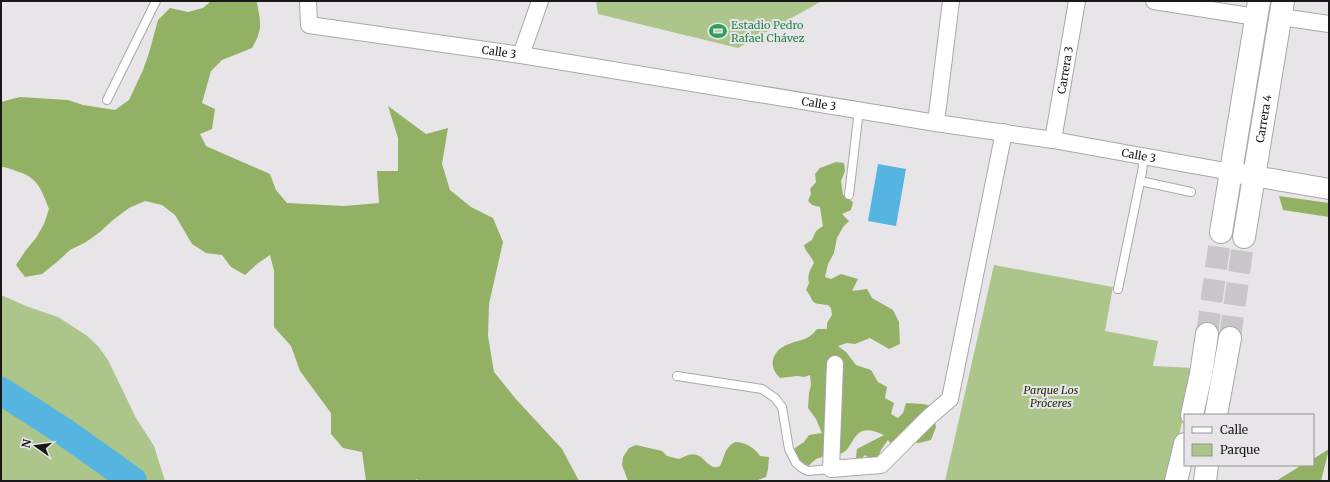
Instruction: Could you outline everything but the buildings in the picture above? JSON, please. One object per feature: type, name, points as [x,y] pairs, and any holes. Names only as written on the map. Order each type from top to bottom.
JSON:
[{"type":"highway","name":"Carrera 4","points":[[1221,232],[1258,9]]},
{"type":"highway","name":"Carrera 4","points":[[1244,237],[1282,9]]},
{"type":"highway","points":[[1192,414],[1201,374],[1207,334]]},
{"type":"highway","points":[[1216,414],[1230,338]]},
{"type":"highway","points":[[1176,481],[1184,448]]},
{"type":"highway","points":[[1205,481],[1207,466]]},
{"type":"street","name":"Calle 3","points":[[308,1],[309,25],[521,55],[936,123],[1004,132],[1329,188]]},
{"type":"street","points":[[521,55],[540,1]]},
{"type":"street","points":[[936,123],[951,1]]},
{"type":"street","name":"Carrera 3","points":[[1053,140],[1076,1]]},
{"type":"street","points":[[1154,1],[1258,9]]},
{"type":"street","points":[[1282,9],[1329,24]]},
{"type":"street","points":[[835,364],[831,469],[881,465],[929,417],[950,399],[1004,132]]},
{"type":"lane","points":[[107,100],[156,1]]},
{"type":"lane","points":[[849,195],[859,110]]},
{"type":"lane","points":[[1118,289],[1144,156]]},
{"type":"lane","points":[[1140,181],[1191,192]]},
{"type":"lane","points":[[677,376],[762,388],[775,398],[782,407],[789,449],[796,463],[802,468],[808,470],[831,469]]},
{"type":"green space","points":[[211,1],[256,1],[260,26],[258,36],[252,48],[222,60],[211,71],[202,103],[215,109],[212,129],[200,134],[206,146],[270,174],[276,190],[287,203],[344,206],[379,203],[377,171],[398,171],[398,138],[388,106],[426,134],[448,128],[442,164],[450,190],[471,207],[493,218],[503,242],[489,304],[488,336],[494,372],[515,398],[562,449],[579,481],[419,481],[417,479],[414,481],[366,481],[362,452],[343,448],[331,434],[331,413],[300,371],[291,346],[274,327],[274,271],[270,255],[245,275],[231,267],[222,255],[206,253],[192,244],[175,215],[162,205],[145,201],[129,208],[86,242],[70,250],[42,274],[25,277],[16,265],[36,238],[44,224],[49,209],[41,190],[34,180],[8,168],[1,167],[1,102],[20,97],[68,100],[83,105],[115,110],[129,100],[143,70],[158,20],[170,8],[188,12],[203,8]]},
{"type":"green space","name":"Estadio Pedro Rafael Chávez","points":[[596,1],[822,1],[738,48],[598,14]]},
{"type":"green space","points":[[836,162],[844,163],[845,171],[841,181],[843,195],[853,202],[851,210],[842,214],[849,221],[843,227],[837,238],[834,253],[828,264],[825,277],[831,279],[841,274],[858,279],[852,291],[867,289],[872,298],[893,310],[899,322],[900,344],[889,349],[870,338],[855,344],[847,343],[838,346],[846,352],[856,365],[871,370],[878,382],[887,387],[885,398],[894,403],[891,414],[898,418],[903,413],[906,403],[932,406],[936,427],[931,440],[919,443],[911,442],[891,444],[888,440],[881,450],[877,460],[869,458],[865,455],[859,461],[856,457],[857,449],[884,435],[871,430],[863,431],[857,435],[845,452],[838,454],[829,452],[816,459],[807,467],[791,459],[795,448],[804,442],[809,435],[822,433],[816,419],[808,408],[811,385],[810,375],[804,377],[797,376],[780,378],[774,368],[773,359],[775,354],[783,347],[807,338],[817,329],[827,329],[827,323],[832,315],[831,308],[828,305],[813,302],[806,290],[809,283],[809,273],[814,263],[804,245],[812,240],[816,231],[823,226],[820,207],[812,205],[808,201],[811,194],[810,189],[816,182],[815,174],[820,168]]},
{"type":"green space","points":[[1279,196],[1329,203],[1329,217],[1283,210]]},
{"type":"green space","name":"Parque Los Próceres","points":[[994,265],[1113,287],[1105,331],[1158,341],[1153,366],[1195,368],[1168,481],[945,481]]},
{"type":"green space","points":[[1,295],[26,306],[58,317],[86,335],[98,346],[108,360],[136,418],[154,446],[165,481],[1,481]]},
{"type":"green space","points":[[735,442],[749,446],[760,456],[769,457],[766,477],[755,481],[628,481],[622,465],[623,457],[629,448],[636,445],[662,451],[667,456],[679,459],[688,455],[697,455],[711,466],[717,467],[720,466],[731,444]]},
{"type":"green space","points":[[1329,449],[1321,481],[1276,481],[1300,466],[1314,466],[1314,458]]},
{"type":"water","points":[[878,164],[906,169],[896,226],[868,221]]},
{"type":"waterway","points":[[1,391],[63,431],[133,481]]},
{"type":"tunnel","points":[[1207,334],[1221,232]]},
{"type":"tunnel","points":[[1230,338],[1244,237]]},
{"type":"place","name":"Estadio Pedro Rafael Chávez","points":[[718,31]]}]
